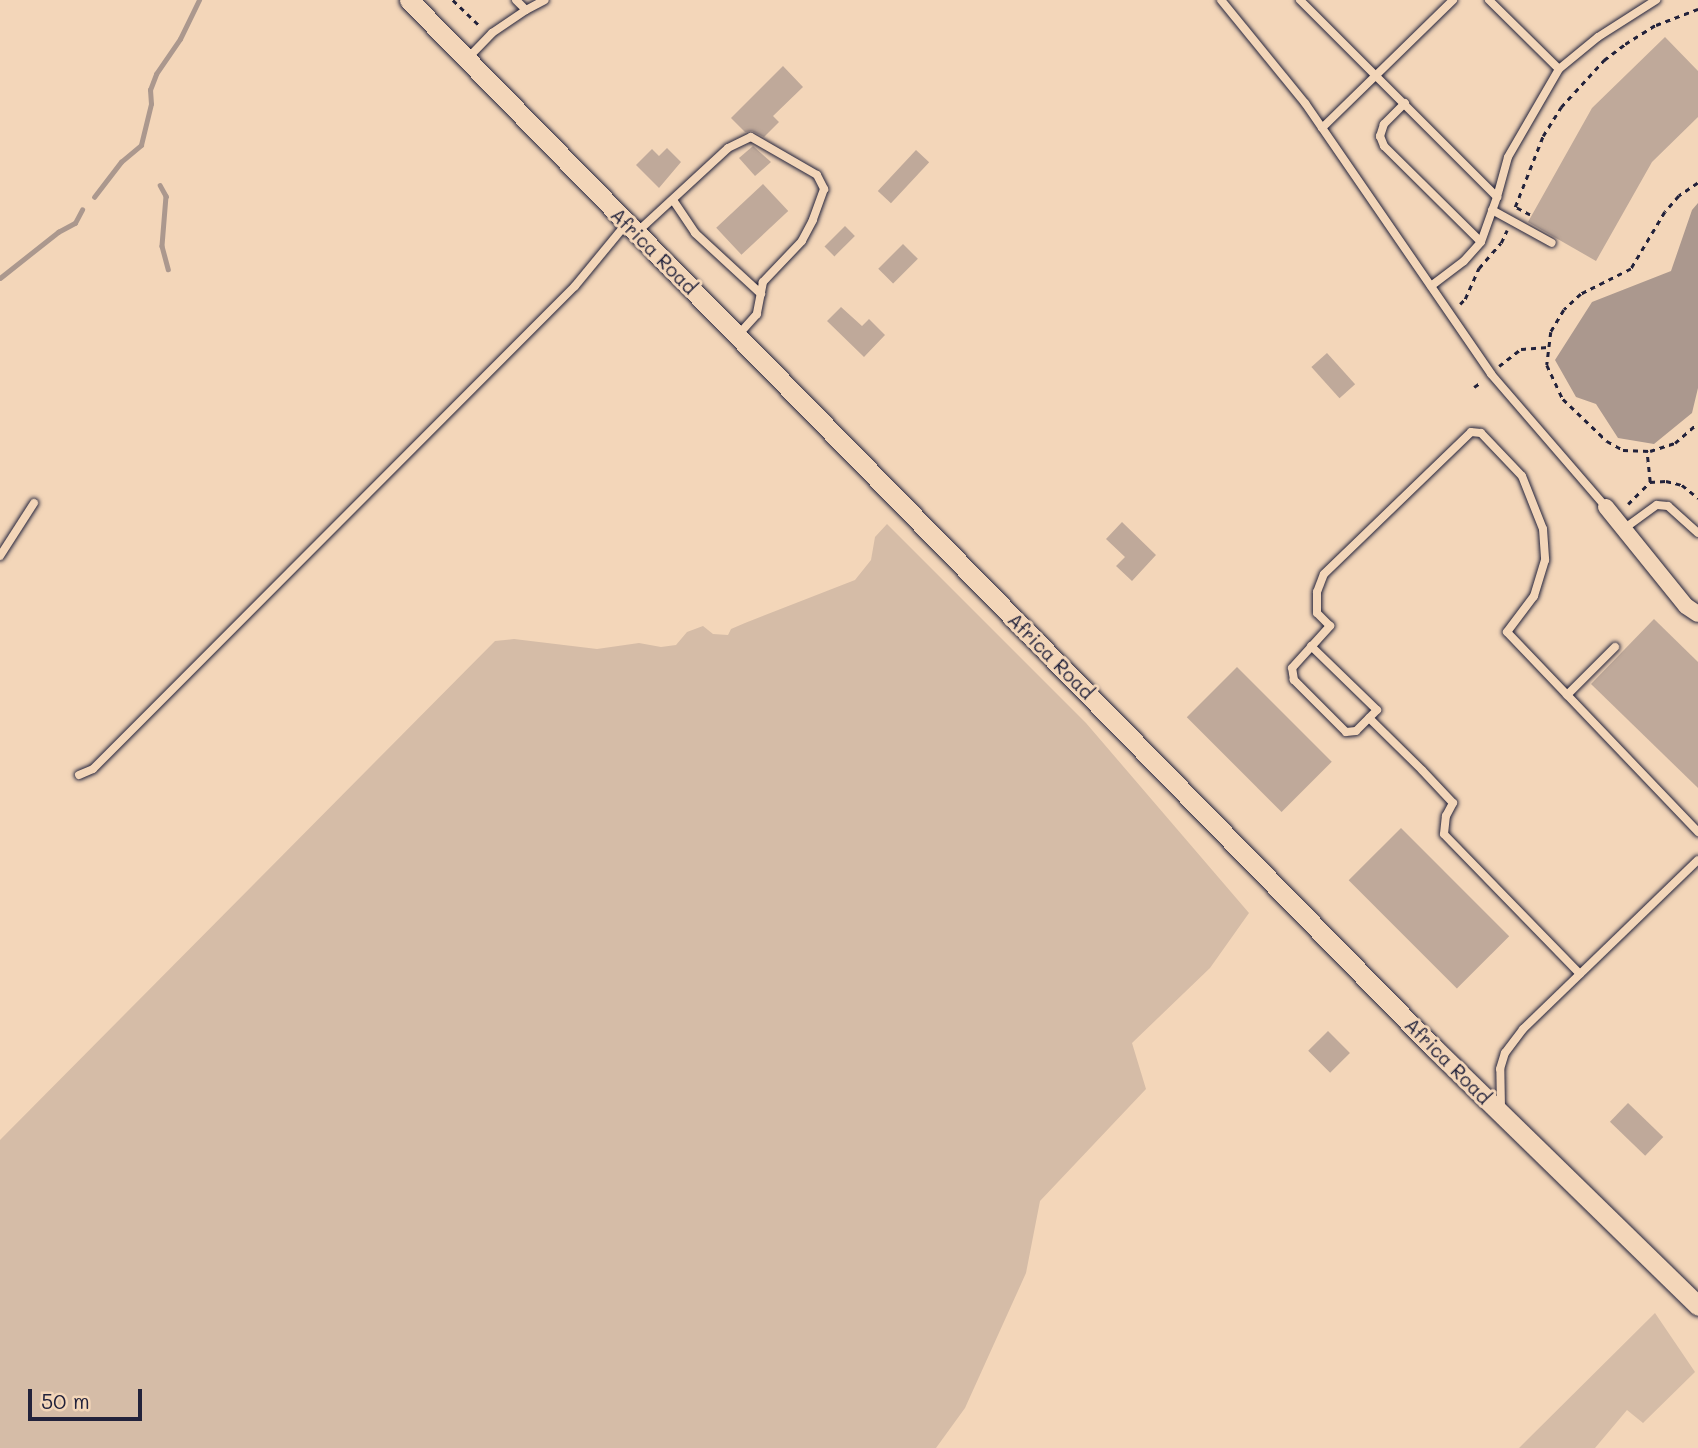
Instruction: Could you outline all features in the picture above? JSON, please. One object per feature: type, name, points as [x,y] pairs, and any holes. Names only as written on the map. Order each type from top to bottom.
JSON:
[{"type":"street","name":"Africa Road","points":[[410,0],[1502,1115],[1698,1306]]},
{"type":"street","points":[[1606,507],[1625,527],[1686,606],[1698,614]]},
{"type":"lane","points":[[516,0],[526,10]]},
{"type":"lane","points":[[467,59],[489,36],[545,0]]},
{"type":"lane","points":[[1221,0],[1322,128],[1491,374],[1606,507]]},
{"type":"lane","points":[[1300,0],[1497,197]]},
{"type":"lane","points":[[1322,128],[1453,0]]},
{"type":"lane","points":[[1489,0],[1559,69]]},
{"type":"lane","points":[[1431,286],[1464,261],[1481,242],[1508,157],[1559,69],[1598,37],[1656,0]]},
{"type":"lane","points":[[1405,103],[1384,124],[1380,136],[1384,146],[1481,242]]},
{"type":"lane","points":[[79,775],[93,769],[631,228],[673,200],[728,148],[751,137],[817,175],[824,189],[814,220],[802,241],[763,282],[757,314],[738,335]]},
{"type":"lane","points":[[673,200],[695,233],[761,294]]},
{"type":"lane","points":[[1492,210],[1552,243]]},
{"type":"lane","points":[[1311,646],[1377,710],[1356,731],[1346,732],[1294,680],[1292,668],[1311,646],[1330,625],[1317,613],[1317,592],[1324,574],[1471,432],[1481,433],[1522,476],[1543,529],[1545,560],[1534,596],[1507,632],[1698,832]]},
{"type":"lane","points":[[0,556],[34,503]]},
{"type":"lane","points":[[1625,527],[1657,505],[1668,506],[1698,533]]},
{"type":"lane","points":[[1567,695],[1615,647]]},
{"type":"lane","points":[[1369,718],[1453,803],[1446,816],[1444,834],[1580,974]]},
{"type":"lane","points":[[1502,1115],[1498,1083],[1505,1054],[1523,1029],[1698,860]]},
{"type":"path","points":[[453,0],[489,36]]},
{"type":"path","points":[[1460,304],[1479,268],[1501,243],[1543,136],[1579,86],[1625,44],[1656,25],[1698,9]]},
{"type":"path","points":[[1698,183],[1679,196],[1665,212],[1631,270],[1581,294],[1564,310],[1551,332],[1547,365],[1563,399],[1623,450],[1647,451],[1675,443],[1698,423]]},
{"type":"path","points":[[1515,207],[1530,215]]},
{"type":"path","points":[[1499,366],[1521,349],[1548,347]]},
{"type":"path","points":[[1474,387],[1479,383]]},
{"type":"path","points":[[1647,451],[1650,482]]},
{"type":"path","points":[[1628,504],[1650,482],[1666,481],[1682,485],[1698,498]]},
{"type":"shaded area","points":[[1698,203],[1698,388],[1692,413],[1654,444],[1618,438],[1596,404],[1576,397],[1555,360],[1592,302],[1671,271],[1692,210]]},
{"type":"shaded area","points":[[887,524],[1086,723],[1249,913],[1210,968],[1132,1043],[1146,1089],[1040,1201],[1026,1273],[965,1408],[936,1448],[0,1448],[0,1140],[495,641],[514,639],[597,649],[639,643],[661,647],[676,645],[687,632],[703,626],[713,634],[728,635],[731,629],[855,580],[871,560],[875,537]]},
{"type":"shaded area","points":[[1655,1313],[1695,1372],[1643,1423],[1627,1410],[1595,1448],[1519,1448]]},
{"type":"building","points":[[1665,37],[1698,71],[1698,117],[1652,162],[1596,261],[1528,222],[1592,108]]},
{"type":"building","points":[[783,66],[803,87],[773,116],[779,122],[764,137],[752,131],[745,132],[731,118]]},
{"type":"building","points":[[753,146],[771,162],[755,176],[739,158]]},
{"type":"building","points":[[667,148],[681,162],[659,188],[636,165],[652,149],[659,156]]},
{"type":"building","points":[[916,150],[929,162],[891,203],[878,191]]},
{"type":"building","points":[[763,184],[788,211],[741,255],[716,228]]},
{"type":"building","points":[[845,226],[855,236],[834,256],[824,247]]},
{"type":"building","points":[[903,244],[918,259],[893,284],[878,269]]},
{"type":"building","points":[[841,307],[862,326],[869,319],[885,335],[864,357],[827,321]]},
{"type":"building","points":[[1327,353],[1355,384],[1339,398],[1311,367]]},
{"type":"building","points":[[1122,522],[1156,555],[1132,581],[1116,566],[1125,557],[1106,539]]},
{"type":"building","points":[[1654,619],[1698,662],[1698,788],[1591,684]]},
{"type":"building","points":[[1237,667],[1332,762],[1282,812],[1187,717]]},
{"type":"building","points":[[1401,828],[1509,936],[1457,989],[1349,880]]},
{"type":"building","points":[[1328,1031],[1350,1053],[1330,1073],[1308,1051]]},
{"type":"building","points":[[1628,1103],[1663,1137],[1645,1156],[1610,1122]]},
{"type":"waterway","points":[[94,197],[121,162],[141,145],[151,104],[150,90],[156,74],[180,39],[199,0]]},
{"type":"waterway","points":[[160,185],[166,196],[162,246],[168,269]]},
{"type":"waterway","points":[[0,278],[58,232],[75,223],[82,210]]}]
